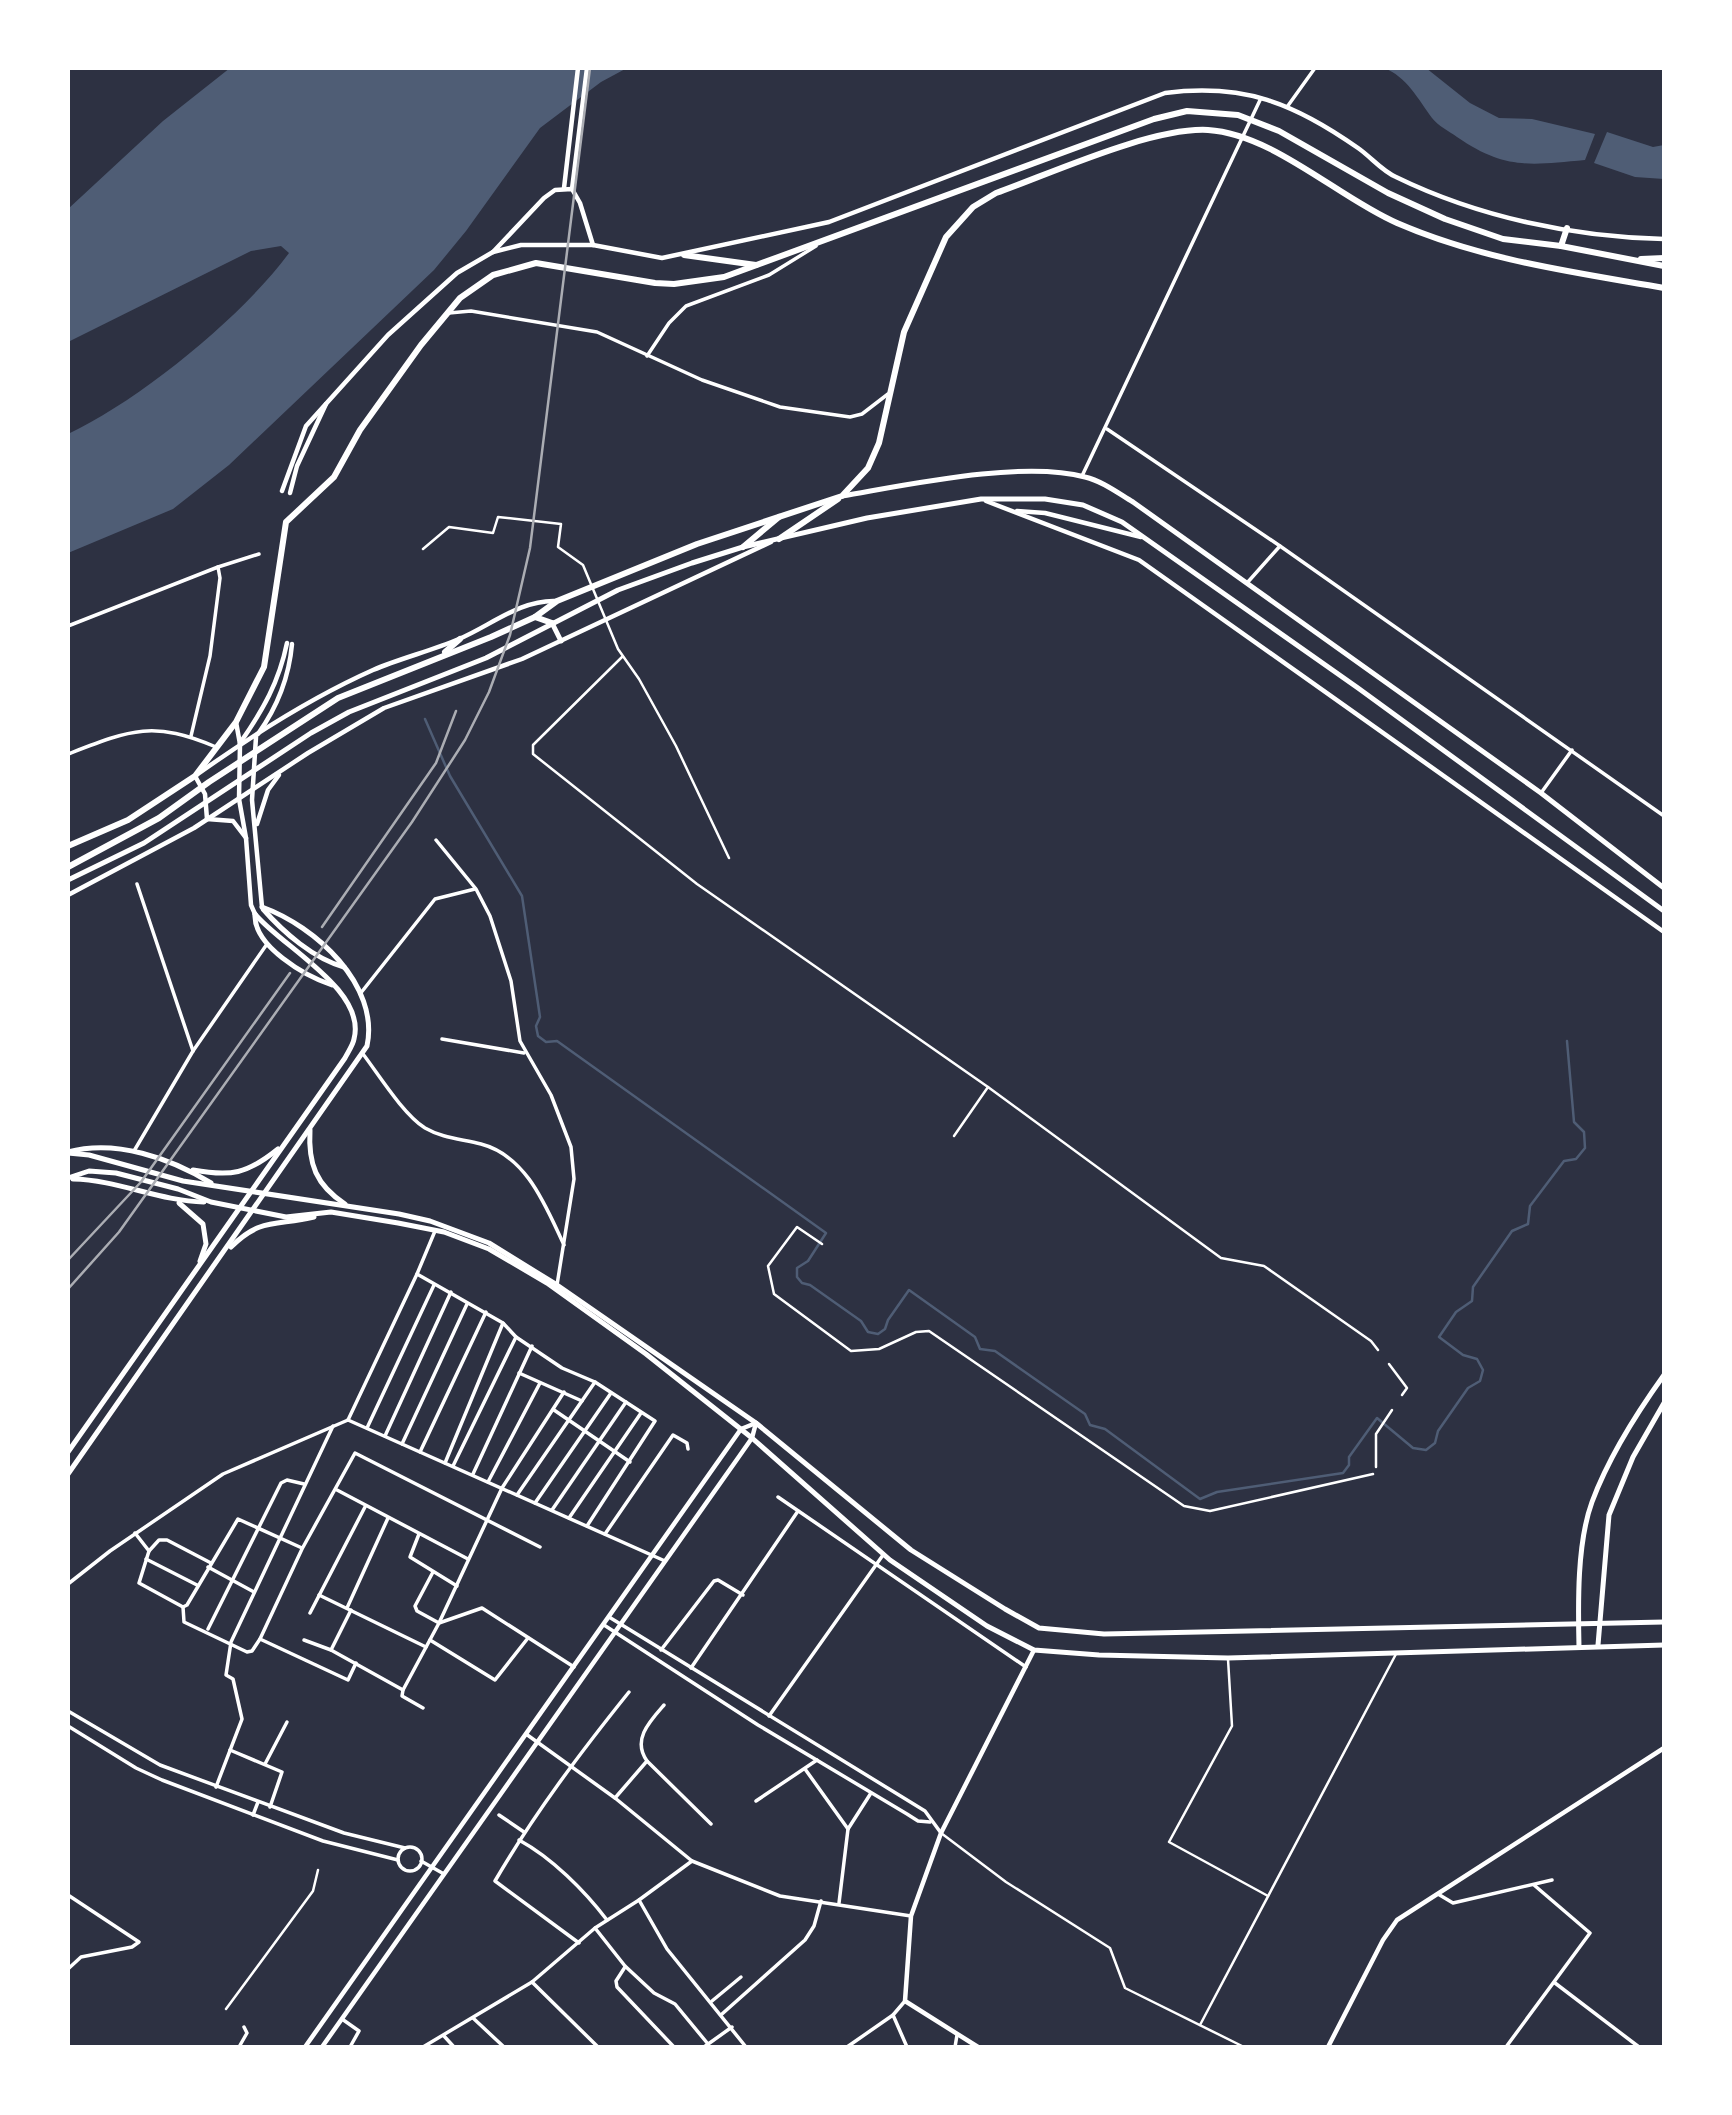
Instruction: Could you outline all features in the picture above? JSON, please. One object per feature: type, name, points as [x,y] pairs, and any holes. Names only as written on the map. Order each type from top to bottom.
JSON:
[{"type":"main road","points":[[68,846],[128,820],[195,776],[236,722],[264,667],[286,522],[334,477],[360,430],[447,313],[477,284],[510,268],[536,263],[674,284],[724,277],[816,246],[1154,119],[1186,111],[1238,115],[1279,131],[1388,193],[1445,219],[1503,239],[1561,246],[1664,266]]},
{"type":"main road","points":[[779,539],[842,496],[868,468],[879,443],[904,332],[946,237],[973,207],[996,193],[1158,136],[1209,130],[1233,136],[1268,148],[1394,222],[1431,237],[1497,257],[1664,288]]},
{"type":"main road","points":[[1561,246],[1567,228]]},
{"type":"main road","points":[[684,255],[756,265]]},
{"type":"main road","points":[[1628,260],[1664,258]]},
{"type":"main road","points":[[68,867],[159,818],[338,698],[535,617],[557,601],[697,544],[842,496],[989,474],[1051,472],[1082,476],[1133,502],[1541,793],[1664,887]]},
{"type":"main road","points":[[68,880],[144,842],[311,733],[349,712],[486,658],[618,590],[743,547],[867,518],[981,499],[1045,499],[1083,505],[1122,522],[1358,688],[1664,911]]},
{"type":"main road","points":[[743,547],[781,516]]},
{"type":"main road","points":[[535,617],[552,623],[561,641]]},
{"type":"main road","points":[[441,656],[460,639]]},
{"type":"main road","points":[[255,914],[262,907]]},
{"type":"main road","points":[[68,1474],[363,1054],[371,1030],[369,1013],[344,967],[334,955],[282,914],[262,907]]},
{"type":"main road","points":[[262,907],[286,932],[331,964],[344,967]]},
{"type":"main road","points":[[255,914],[258,932],[267,944],[318,980],[332,985]]},
{"type":"main road","points":[[68,1452],[345,1058],[354,1039],[355,1020],[326,974],[274,936],[255,914]]},
{"type":"main road","points":[[310,1130],[309,1154],[316,1178],[330,1195],[347,1206]]},
{"type":"main road","points":[[68,1152],[92,1146],[134,1152],[187,1169],[222,1175],[243,1172],[284,1145]]},
{"type":"main road","points":[[68,1152],[89,1155],[183,1181],[398,1213],[456,1229],[489,1243],[557,1285],[756,1423],[911,1550],[1039,1628],[1104,1634],[1664,1622]]},
{"type":"main road","points":[[187,1169],[215,1185]]},
{"type":"main road","points":[[68,1179],[89,1171],[116,1173],[239,1208],[286,1217],[331,1212],[435,1230],[489,1249],[547,1283],[646,1354],[752,1438],[883,1555],[987,1626],[1034,1650],[1099,1655],[1228,1658],[1664,1645]]},
{"type":"main road","points":[[68,1179],[111,1183],[176,1201],[211,1202]]},
{"type":"main road","points":[[176,1201],[190,1210],[203,1224],[206,1244],[198,1268]]},
{"type":"main road","points":[[221,1257],[246,1233],[264,1224],[288,1223],[331,1212]]},
{"type":"main road","points":[[1579,1647],[1581,1561],[1591,1504],[1616,1450],[1664,1375]]},
{"type":"main road","points":[[1598,1645],[1609,1515],[1633,1457],[1664,1403]]},
{"type":"street","points":[[564,188],[578,68]]},
{"type":"street","points":[[587,68],[572,189],[580,203],[593,245]]},
{"type":"street","points":[[1287,107],[1315,68]]},
{"type":"street","points":[[282,491],[306,426],[388,335],[457,273],[493,252],[521,245],[593,245],[642,257],[684,255],[829,222],[1165,93],[1205,88],[1261,97],[1304,113],[1360,149],[1392,176],[1441,198],[1506,218],[1664,239]]},
{"type":"street","points":[[1082,476],[1107,429],[1261,97]]},
{"type":"street","points":[[493,252],[544,198],[564,188],[572,189]]},
{"type":"street","points":[[647,356],[669,323],[686,306],[769,275],[816,246]]},
{"type":"street","points":[[447,313],[471,311],[588,330],[747,397],[780,407],[836,417],[862,414],[888,394]]},
{"type":"street","points":[[290,493],[301,457],[327,404]]},
{"type":"street","points":[[1107,429],[1280,545],[1664,816]]},
{"type":"street","points":[[981,499],[1139,560],[1664,932]]},
{"type":"street","points":[[1014,510],[1045,513],[1142,537]]},
{"type":"street","points":[[423,549],[449,527],[493,533],[498,517],[560,523],[558,547],[583,565],[622,657],[639,679],[676,746],[729,858]]},
{"type":"street","points":[[68,895],[150,853],[384,708],[523,660],[779,539]]},
{"type":"street","points":[[1247,583],[1280,545]]},
{"type":"street","points":[[68,626],[218,567],[260,554]]},
{"type":"street","points":[[191,736],[210,656],[220,578],[218,567]]},
{"type":"street","points":[[207,819],[205,794],[195,776],[290,712],[376,668],[460,639],[525,607],[544,600],[557,601]]},
{"type":"street","points":[[240,744],[270,699],[290,643],[286,682],[271,715],[256,737],[254,789],[262,907]]},
{"type":"street","points":[[622,657],[533,745],[533,754],[697,884],[988,1087],[1221,1258],[1264,1266],[1371,1341],[1378,1350]]},
{"type":"street","points":[[236,722],[240,744],[239,799],[246,838],[251,905],[255,914]]},
{"type":"street","points":[[68,754],[133,730],[150,728],[191,736],[216,747]]},
{"type":"street","points":[[1541,793],[1572,750]]},
{"type":"street","points":[[256,828],[268,790],[281,771]]},
{"type":"street","points":[[207,819],[233,821],[246,838]]},
{"type":"street","points":[[436,840],[476,889],[490,915],[511,981],[516,1030],[524,1053],[539,1071],[571,1147],[573,1179],[565,1247],[557,1285]]},
{"type":"street","points":[[136,884],[193,1051]]},
{"type":"street","points":[[360,994],[435,899],[476,889]]},
{"type":"street","points":[[134,1152],[193,1051],[267,944]]},
{"type":"street","points":[[442,1039],[524,1053]]},
{"type":"street","points":[[363,1054],[424,1127],[453,1139],[484,1145],[508,1159],[524,1173],[540,1193],[565,1247]]},
{"type":"street","points":[[954,1136],[988,1087]]},
{"type":"street","points":[[822,1244],[797,1227],[768,1266],[774,1294],[791,1308],[851,1351],[879,1349],[916,1332],[929,1331],[1184,1506],[1210,1511],[1373,1474]]},
{"type":"street","points":[[68,1584],[135,1533],[223,1474],[348,1420],[435,1230]]},
{"type":"street","points":[[417,1274],[467,1304],[486,1312],[503,1323],[516,1337],[562,1368],[595,1382],[655,1421],[587,1526]]},
{"type":"street","points":[[367,1428],[434,1285]]},
{"type":"street","points":[[385,1436],[451,1292]]},
{"type":"street","points":[[402,1444],[467,1304]]},
{"type":"street","points":[[420,1452],[486,1312]]},
{"type":"street","points":[[445,1463],[503,1323]]},
{"type":"street","points":[[453,1466],[516,1337]]},
{"type":"street","points":[[472,1475],[532,1346]]},
{"type":"street","points":[[1389,1364],[1407,1388],[1402,1395]]},
{"type":"street","points":[[519,1373],[582,1402]]},
{"type":"street","points":[[517,1495],[595,1382]]},
{"type":"street","points":[[488,1482],[540,1383]]},
{"type":"street","points":[[423,1708],[402,1696],[402,1690],[439,1623],[502,1488],[564,1392]]},
{"type":"street","points":[[535,1503],[611,1393]]},
{"type":"street","points":[[552,1510],[626,1402]]},
{"type":"street","points":[[554,1409],[630,1462]]},
{"type":"street","points":[[1376,1466],[1376,1433],[1392,1410]]},
{"type":"street","points":[[569,1518],[641,1413]]},
{"type":"street","points":[[348,1420],[665,1560]]},
{"type":"street","points":[[306,2047],[741,1429],[756,1423]]},
{"type":"street","points":[[322,2047],[752,1438],[756,1423]]},
{"type":"street","points":[[216,1787],[242,1719],[233,1679],[226,1675],[231,1642],[333,1426]]},
{"type":"street","points":[[605,1534],[673,1435],[687,1443],[688,1449]]},
{"type":"street","points":[[302,1549],[238,1519],[183,1607],[184,1622],[252,1651],[302,1549],[337,1490],[355,1453],[540,1547]]},
{"type":"street","points":[[208,1629],[281,1483],[287,1480],[305,1485]]},
{"type":"street","points":[[337,1490],[469,1559]]},
{"type":"street","points":[[778,1497],[1026,1667]]},
{"type":"street","points":[[310,1613],[365,1507]]},
{"type":"street","points":[[691,1668],[798,1511]]},
{"type":"street","points":[[331,1650],[388,1518]]},
{"type":"street","points":[[135,1533],[149,1551]]},
{"type":"street","points":[[419,1534],[409,1556],[457,1586]]},
{"type":"street","points":[[183,1607],[139,1583],[149,1551],[159,1540],[167,1540],[254,1592]]},
{"type":"street","points":[[768,1716],[883,1555]]},
{"type":"street","points":[[146,1559],[198,1586]]},
{"type":"street","points":[[433,1572],[415,1609],[439,1623],[482,1608],[574,1667]]},
{"type":"street","points":[[661,1650],[714,1581],[718,1580],[743,1595]]},
{"type":"street","points":[[319,1595],[425,1647]]},
{"type":"street","points":[[609,1617],[925,1811],[930,1822],[941,1833],[1006,1882],[1110,1948],[1125,1988],[1244,2047]]},
{"type":"street","points":[[604,1625],[871,1793],[918,1821],[930,1822]]},
{"type":"street","points":[[430,1640],[495,1680],[529,1638]]},
{"type":"street","points":[[260,1639],[348,1680],[356,1663]]},
{"type":"street","points":[[304,1640],[331,1650],[402,1690]]},
{"type":"street","points":[[847,2047],[893,2015],[905,2001],[911,1916],[941,1833],[1034,1650]]},
{"type":"street","points":[[1200,2025],[1396,1654]]},
{"type":"street","points":[[1228,1658],[1232,1726],[1169,1842],[1268,1896]]},
{"type":"street","points":[[579,1943],[495,1881],[524,1832],[570,1766],[629,1692]]},
{"type":"street","points":[[664,1705],[644,1729],[640,1750],[647,1761],[711,1824]]},
{"type":"street","points":[[68,1711],[142,1756],[216,1787],[357,1837],[418,1850],[421,1861],[444,1874]]},
{"type":"street","points":[[265,1764],[287,1722]]},
{"type":"street","points":[[68,1726],[136,1768],[253,1815],[323,1841],[398,1860],[402,1868],[410,1870],[421,1861]]},
{"type":"street","points":[[526,1734],[615,1798],[692,1861],[760,1891],[911,1916]]},
{"type":"street","points":[[1328,2047],[1390,1929],[1409,1911],[1664,1748]]},
{"type":"street","points":[[230,1750],[283,1773],[270,1807]]},
{"type":"street","points":[[756,1801],[817,1760]]},
{"type":"street","points":[[615,1798],[647,1761]]},
{"type":"street","points":[[805,1769],[848,1829]]},
{"type":"street","points":[[839,1903],[848,1829],[871,1793]]},
{"type":"street","points":[[253,1815],[258,1802]]},
{"type":"street","points":[[499,1815],[524,1832]]},
{"type":"street","points":[[519,1840],[532,1847],[587,1895],[607,1920]]},
{"type":"street","points":[[398,1860],[405,1848]]},
{"type":"street","points":[[424,2046],[532,1982],[595,1928],[692,1861]]},
{"type":"street","points":[[226,2009],[313,1891],[318,1870]]},
{"type":"street","points":[[1438,1894],[1453,1903],[1552,1880]]},
{"type":"street","points":[[1506,2047],[1590,1933],[1534,1885]]},
{"type":"street","points":[[68,1895],[139,1941],[134,1946],[79,1958],[68,1969]]},
{"type":"street","points":[[639,1900],[667,1949],[712,2001],[746,2047]]},
{"type":"street","points":[[722,2014],[805,1940],[814,1926],[821,1900]]},
{"type":"street","points":[[595,1928],[625,1966],[654,1993],[678,2007],[706,2046],[732,2027]]},
{"type":"street","points":[[625,1966],[616,1981],[617,1987],[674,2047]]},
{"type":"street","points":[[712,2001],[741,1977]]},
{"type":"street","points":[[532,1982],[598,2047]]},
{"type":"street","points":[[1555,1983],[1639,2047]]},
{"type":"street","points":[[905,2001],[978,2047]]},
{"type":"street","points":[[893,2015],[907,2047]]},
{"type":"street","points":[[473,2018],[504,2047]]},
{"type":"street","points":[[342,2019],[359,2031],[350,2047]]},
{"type":"street","points":[[239,2047],[247,2034],[244,2027]]},
{"type":"street","points":[[956,2047],[957,2035]]},
{"type":"street","points":[[444,2036],[454,2047]]},
{"type":"water","points":[[230,68],[627,68],[601,82],[540,128],[466,231],[434,270],[229,465],[173,509],[68,553],[68,434],[126,400],[188,355],[245,304],[289,253],[281,246],[251,251],[68,342],[68,209],[163,121]]},
{"type":"water","points":[[1384,68],[1426,68],[1470,103],[1499,118],[1532,119],[1595,134],[1585,160],[1533,164],[1504,160],[1474,148],[1440,126],[1405,83]]},
{"type":"water","points":[[1607,132],[1653,147],[1664,145],[1664,179],[1635,177],[1594,163]]},
{"type":"waterway","points":[[425,719],[450,776],[522,896],[540,1017],[536,1026],[538,1036],[546,1042],[557,1041],[826,1233],[808,1261],[797,1268],[797,1277],[802,1283],[810,1285],[861,1321],[868,1332],[878,1334],[885,1329],[888,1320],[909,1290],[975,1337],[980,1349],[995,1351],[1085,1414],[1090,1425],[1105,1429],[1200,1499],[1217,1492],[1343,1473],[1349,1465],[1349,1457],[1377,1418],[1413,1448],[1426,1450],[1435,1443],[1438,1431],[1468,1388],[1480,1381],[1483,1370],[1477,1359],[1463,1355],[1439,1337],[1456,1312],[1472,1301],[1473,1287],[1512,1231],[1528,1224],[1530,1206],[1564,1161],[1576,1159],[1585,1148],[1584,1132],[1574,1122],[1567,1041]]},
{"type":"railway","points":[[68,1289],[119,1232],[412,822],[465,740],[489,692],[510,635],[530,548],[590,68]]},
{"type":"railway","points":[[322,927],[436,763],[456,711]]},
{"type":"railway","points":[[68,1260],[141,1182],[290,973]]}]
